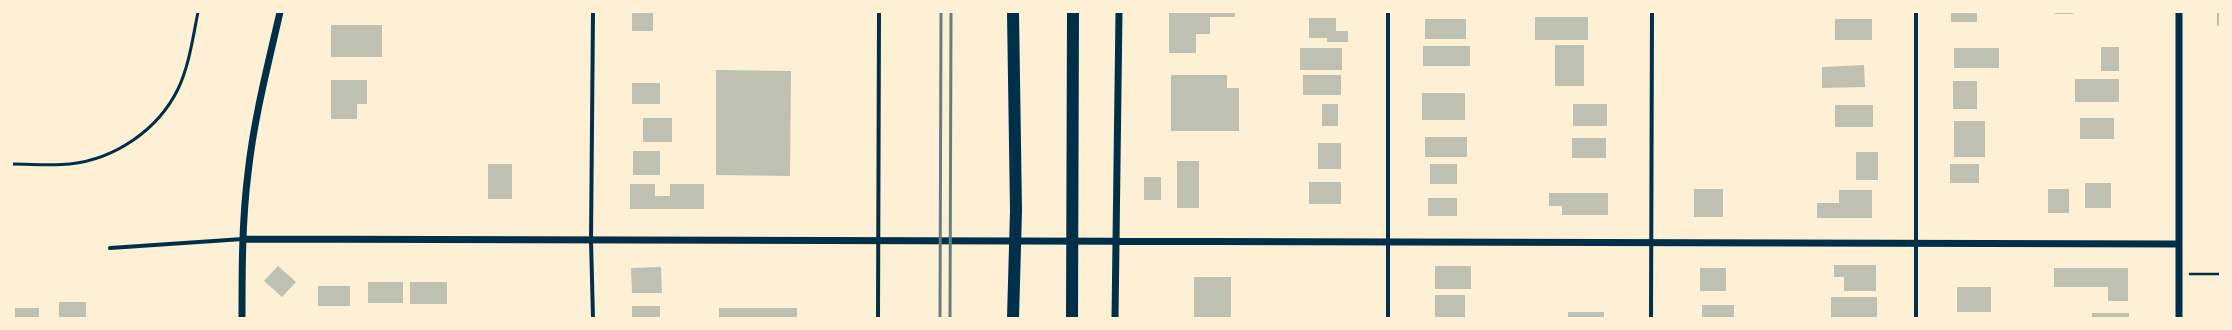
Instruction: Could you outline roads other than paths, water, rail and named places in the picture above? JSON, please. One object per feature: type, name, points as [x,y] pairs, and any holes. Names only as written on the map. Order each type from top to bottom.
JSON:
[{"type":"highway","points":[[1013,12],[1016,211],[1013,275],[1013,318]]},
{"type":"highway","points":[[1072,318],[1073,12]]},
{"type":"street","points":[[242,318],[243,239],[246,186],[255,124],[280,12]]},
{"type":"street","points":[[593,12],[591,240],[593,318]]},
{"type":"street","points":[[878,12],[878,318]]},
{"type":"street","points":[[1115,318],[1119,12]]},
{"type":"street","points":[[1388,12],[1388,318]]},
{"type":"street","points":[[1651,318],[1652,12]]},
{"type":"street","points":[[1916,12],[1916,318]]},
{"type":"street","points":[[2179,12],[2179,318]]},
{"type":"street","points":[[110,248],[243,239],[878,240],[1917,245],[2179,244]]},
{"type":"lane","points":[[12,164],[68,164],[92,160],[111,153],[149,128],[162,115],[179,88],[198,12]]},
{"type":"railway","points":[[940,318],[941,12]]},
{"type":"railway","points":[[950,318],[951,12]]}]
